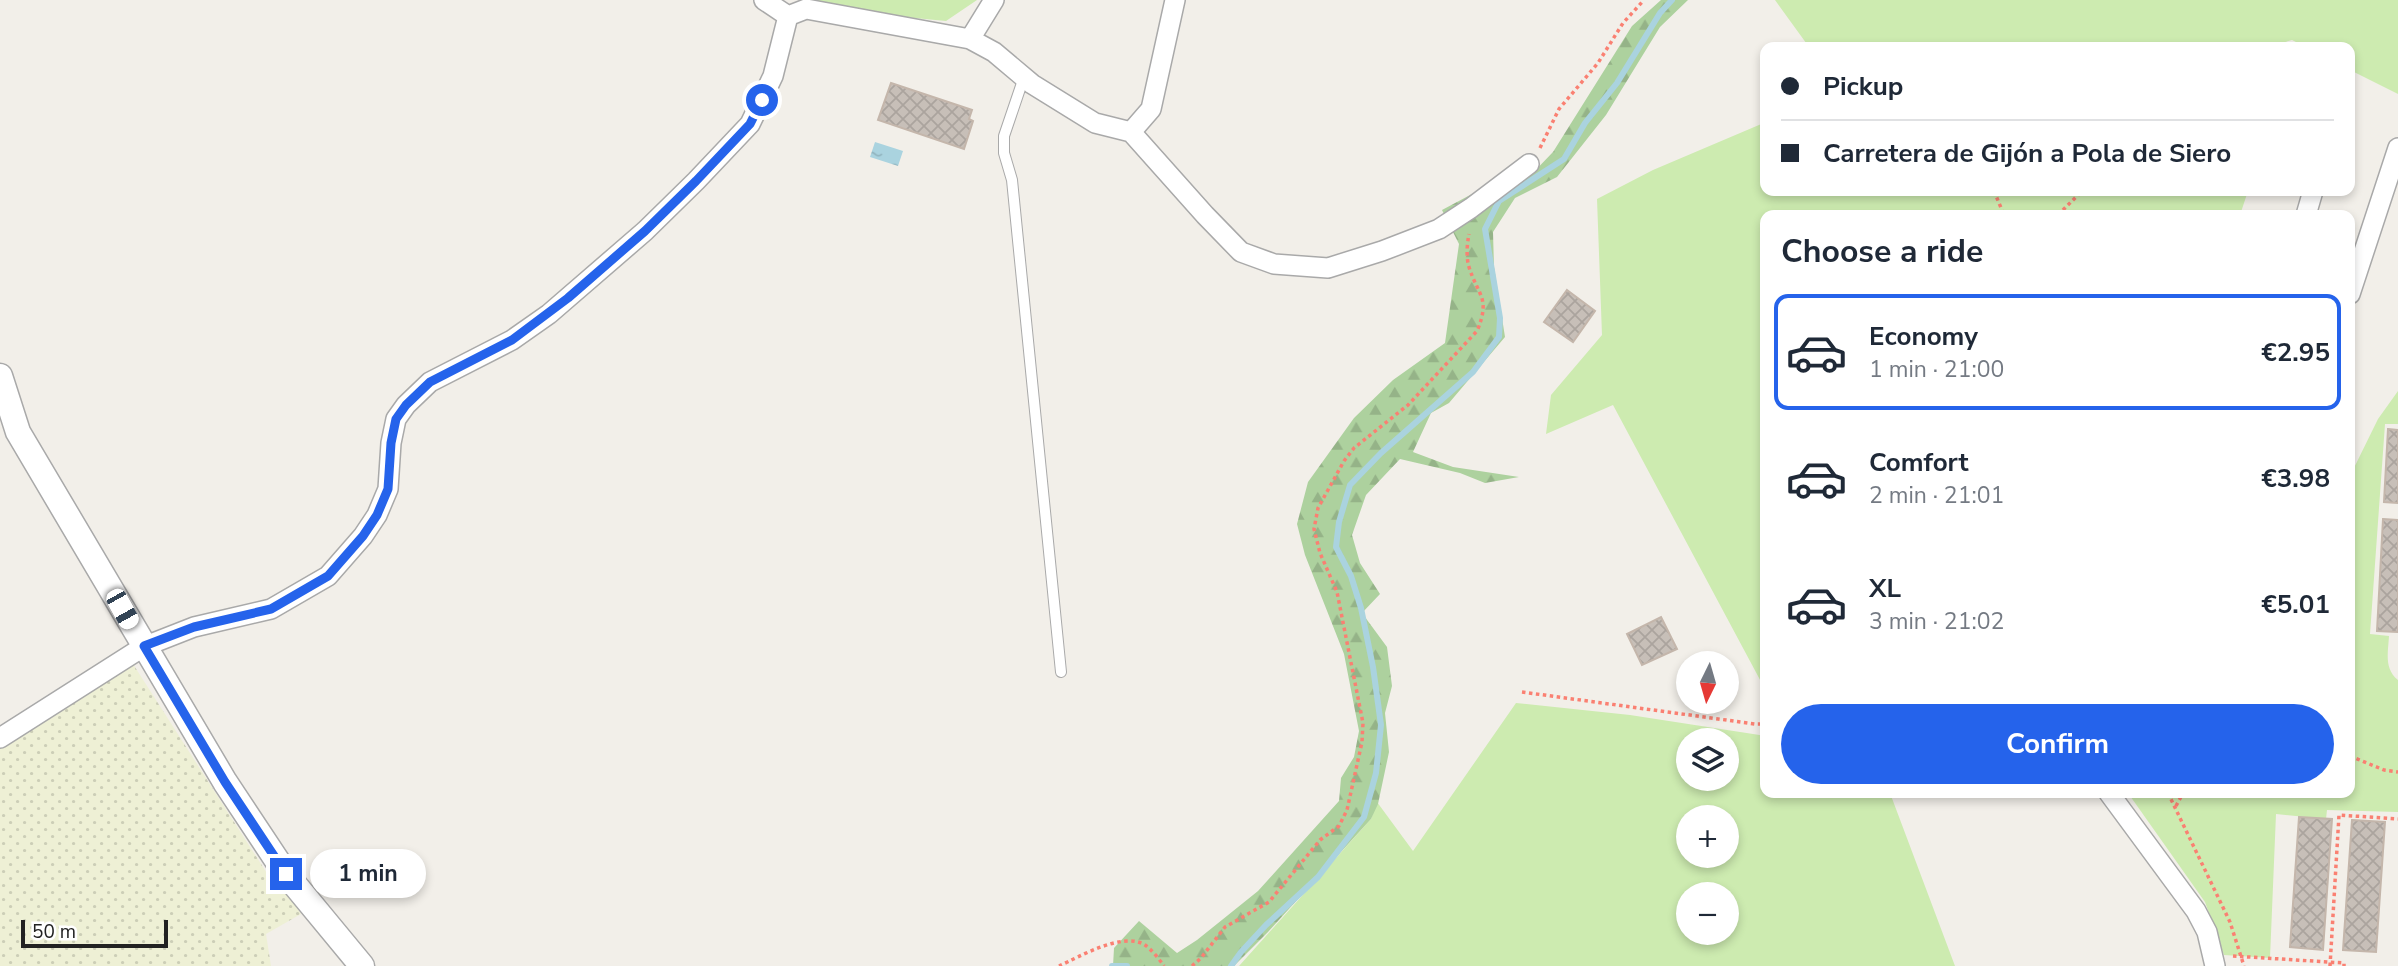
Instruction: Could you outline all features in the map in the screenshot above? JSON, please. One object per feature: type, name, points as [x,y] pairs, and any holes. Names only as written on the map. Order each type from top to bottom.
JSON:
[{"type":"street","points":[[764,0],[788,16]]},
{"type":"street","points":[[970,40],[994,0]]},
{"type":"street","points":[[1131,132],[1151,109],[1175,0]]},
{"type":"street","points":[[788,16],[806,9],[970,40],[994,52],[1024,77],[1096,123],[1131,132],[1241,253],[1274,264],[1328,268],[1439,229],[1530,164]]},
{"type":"street","points":[[0,738],[144,646],[194,627],[271,609],[328,576],[363,536],[377,515],[388,489],[391,443],[396,419],[406,405],[430,382],[512,340],[549,314],[645,231],[696,181],[750,124],[773,76],[788,16]]},
{"type":"street","points":[[2355,279],[2398,148]]},
{"type":"street","points":[[0,376],[18,432],[225,782],[286,874],[362,966]]},
{"type":"street","points":[[2113,798],[2196,911],[2207,932],[2214,960]]},
{"type":"lane","points":[[1024,77],[1004,136],[1004,153],[1012,180],[1061,672]]},
{"type":"path","points":[[1530,164],[1559,109],[1598,63],[1623,23],[1644,0]]},
{"type":"path","points":[[2063,210],[2077,196]]},
{"type":"path","points":[[1192,966],[1225,927],[1269,902],[1320,840],[1339,826],[1347,810],[1362,742],[1363,723],[1337,592],[1320,553],[1314,529],[1318,508],[1354,448],[1408,405],[1477,331],[1482,320],[1483,298],[1469,266],[1467,247],[1471,208]]},
{"type":"path","points":[[1522,692],[1760,724]]},
{"type":"path","points":[[2355,757],[2384,770],[2398,772]]},
{"type":"path","points":[[2170,798],[2230,922],[2244,966]]},
{"type":"path","points":[[2175,808],[2180,798]]},
{"type":"path","points":[[2330,964],[2339,815],[2398,819]]},
{"type":"path","points":[[1059,966],[1106,945],[1135,941],[1144,945],[1164,966]]},
{"type":"path","points":[[2214,960],[2241,956],[2344,963],[2344,966]]},
{"type":"green space","points":[[812,0],[977,0],[946,21],[852,12]]},
{"type":"green space","points":[[1661,0],[1688,0],[1660,27],[1606,115],[1557,177],[1515,198],[1493,232],[1494,267],[1505,337],[1449,403],[1431,413],[1413,452],[1453,467],[1519,477],[1485,483],[1460,473],[1400,459],[1366,495],[1352,535],[1360,563],[1380,594],[1362,613],[1387,647],[1392,686],[1385,713],[1389,752],[1378,804],[1371,819],[1234,966],[1113,966],[1114,948],[1139,921],[1177,953],[1197,940],[1258,891],[1339,801],[1341,778],[1354,757],[1359,731],[1344,654],[1305,555],[1297,524],[1308,482],[1354,418],[1393,380],[1445,343],[1459,244],[1442,210],[1472,194],[1528,178],[1553,152],[1632,26]]},
{"type":"green space","points":[[1775,0],[2398,0],[2398,94],[2355,72],[2355,42],[1805,42]]},
{"type":"green space","points":[[1760,125],[1760,196],[2246,196],[2242,210],[1760,210],[1760,680],[1613,405],[1546,434],[1551,395],[1602,335],[1597,199],[1653,170]]},
{"type":"green space","points":[[2398,391],[2398,424],[2385,424],[2370,634],[2389,636],[2389,666],[2398,680],[2398,812],[2327,810],[2326,819],[2276,814],[2270,958],[2224,955],[2205,902],[2132,798],[2355,798],[2355,466],[2378,419]]},
{"type":"green space","points":[[133,664],[270,878],[270,890],[286,891],[301,914],[266,934],[271,966],[0,966],[0,748]]},
{"type":"green space","points":[[1516,703],[1630,715],[1714,728],[1676,728],[1676,791],[1739,791],[1739,732],[1760,735],[1760,798],[1892,798],[1955,966],[1239,966],[1371,819],[1377,802],[1413,851]]},
{"type":"water","points":[[875,142],[903,151],[898,166],[870,157]]},
{"type":"building","points":[[891,83],[972,110],[969,119],[973,121],[964,149],[878,120]]},
{"type":"building","points":[[1567,290],[1595,311],[1573,342],[1544,322]]},
{"type":"building","points":[[2388,429],[2398,430],[2398,503],[2384,502]]},
{"type":"building","points":[[2383,519],[2398,520],[2398,632],[2377,631]]},
{"type":"building","points":[[1661,617],[1677,649],[1642,665],[1627,634]]},
{"type":"building","points":[[2299,817],[2332,819],[2323,950],[2290,947]]},
{"type":"building","points":[[2352,820],[2385,822],[2376,952],[2343,950]]},
{"type":"waterway","points":[[1231,966],[1266,925],[1318,877],[1364,817],[1376,773],[1381,725],[1373,667],[1361,608],[1351,576],[1336,547],[1339,522],[1350,485],[1381,453],[1473,372],[1499,337],[1500,318],[1485,229],[1499,201],[1564,159],[1585,123],[1617,83],[1660,13],[1672,0]]},
{"type":"waterway","points":[[1112,966],[1127,966]]},
{"type":"route","points":[[286,874],[225,782],[144,646],[194,627],[271,609],[328,576],[363,536],[377,515],[388,489],[391,443],[396,419],[406,405],[430,382],[512,340],[568,298],[645,231],[696,181],[750,124],[762,100]]}]
